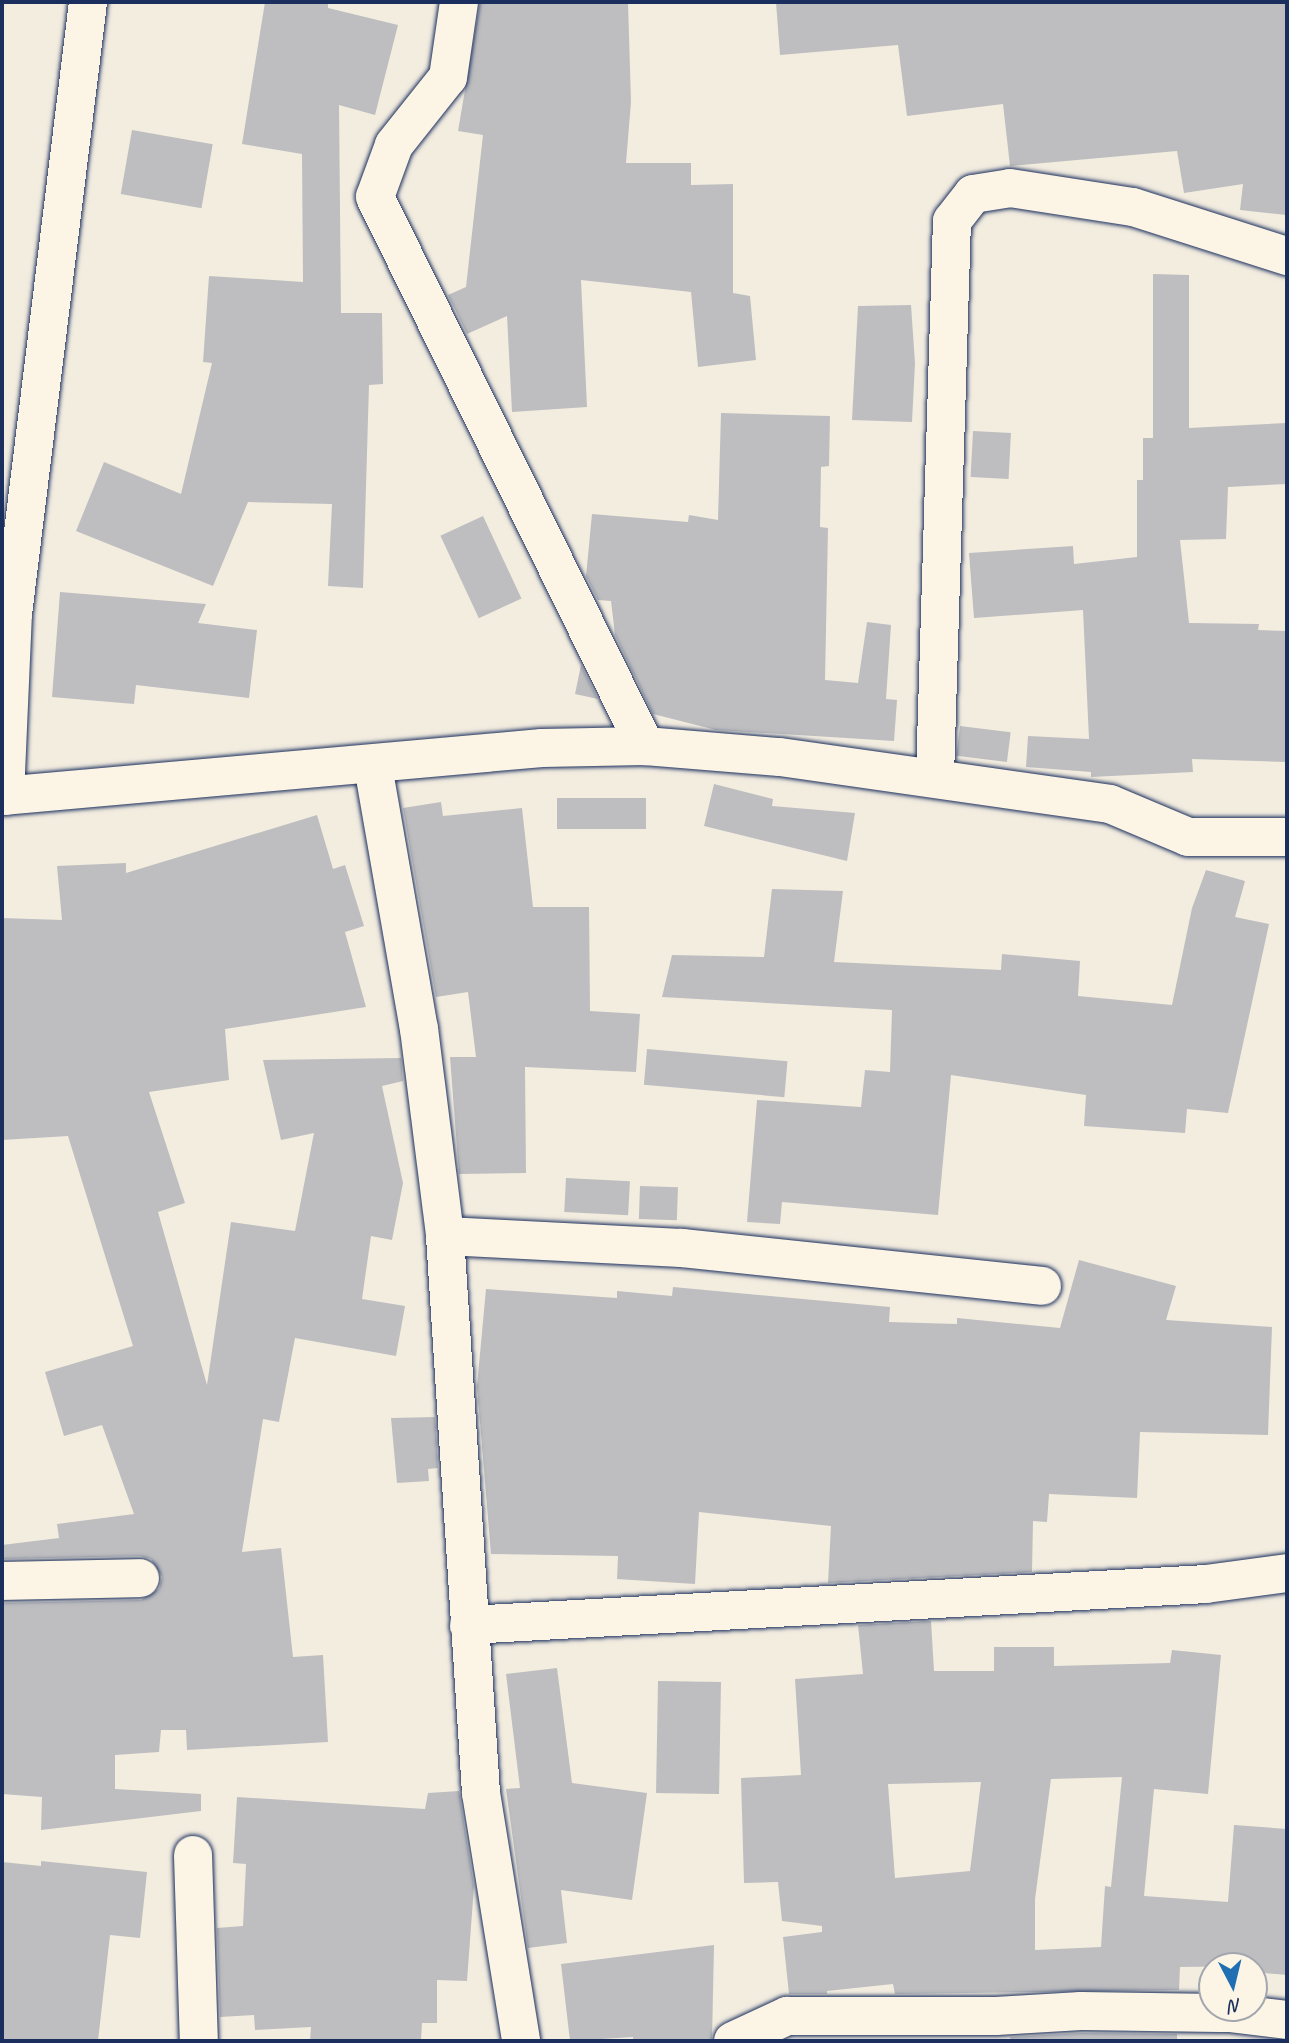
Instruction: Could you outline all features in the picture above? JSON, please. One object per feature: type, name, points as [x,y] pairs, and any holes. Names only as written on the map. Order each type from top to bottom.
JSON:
[{"type":"street","points":[[88,2],[13,614],[4,796],[373,766],[542,748],[645,746],[780,757],[935,776],[1110,804],[1188,836],[1287,836]]},
{"type":"street","points":[[458,2],[448,77],[394,145],[375,197],[645,746]]},
{"type":"street","points":[[935,776],[952,221],[973,194],[1010,188],[1133,207],[1287,256]]},
{"type":"street","points":[[373,766],[419,1029],[445,1236],[481,1793],[521,2041]]},
{"type":"street","points":[[445,1236],[682,1248],[1042,1286]]},
{"type":"street","points":[[469,1625],[1206,1584],[1287,1573]]},
{"type":"street","points":[[2,1581],[140,1578]]},
{"type":"street","points":[[193,1855],[199,2041]]},
{"type":"street","points":[[733,2041],[788,2016],[996,2016],[1081,2011],[1229,2013],[1287,2020]]},
{"type":"building","points":[[265,2],[328,2],[328,8],[398,25],[375,115],[339,105],[341,313],[382,313],[383,384],[369,385],[363,588],[328,586],[332,504],[248,502],[213,586],[76,531],[104,462],[181,494],[212,363],[203,362],[209,276],[303,282],[302,154],[242,144]]},
{"type":"building","points":[[480,2],[628,2],[631,102],[626,163],[691,163],[691,185],[733,184],[733,293],[750,296],[756,360],[698,367],[691,292],[581,280],[587,407],[512,412],[507,316],[467,334],[448,295],[466,287],[483,135],[458,131]]},
{"type":"building","points":[[776,2],[1287,2],[1287,215],[1240,210],[1243,184],[1184,193],[1177,151],[1010,166],[1003,104],[907,116],[898,45],[780,55]]},
{"type":"building","points":[[132,130],[213,144],[201,208],[121,194]]},
{"type":"building","points":[[1153,274],[1189,275],[1189,428],[1287,423],[1287,484],[1228,487],[1226,539],[1180,540],[1189,623],[1259,624],[1258,630],[1287,631],[1287,762],[1192,759],[1193,772],[1091,777],[1091,772],[1026,767],[1028,736],[1089,739],[1083,610],[974,618],[969,553],[1073,546],[1074,564],[1137,557],[1137,480],[1143,480],[1143,438],[1153,438]]},
{"type":"building","points":[[911,305],[915,363],[912,422],[852,420],[858,306]]},
{"type":"building","points":[[721,413],[830,416],[829,466],[821,467],[820,527],[828,528],[825,680],[858,683],[867,622],[891,625],[886,699],[897,700],[894,741],[716,730],[653,714],[615,635],[611,601],[598,600],[586,576],[592,514],[688,522],[689,515],[718,520]]},
{"type":"building","points":[[973,431],[1011,433],[1009,479],[971,477]]},
{"type":"building","points":[[483,516],[521,598],[479,618],[440,536]]},
{"type":"building","points":[[60,592],[206,604],[198,623],[257,630],[249,698],[136,685],[134,704],[52,697]]},
{"type":"building","points":[[581,665],[598,699],[575,694]]},
{"type":"building","points":[[960,726],[1011,732],[1007,762],[956,756]]},
{"type":"building","points":[[714,784],[773,799],[772,806],[855,813],[847,861],[704,826]]},
{"type":"building","points":[[557,798],[646,798],[646,829],[557,829]]},
{"type":"building","points":[[441,802],[443,816],[522,808],[533,907],[589,907],[590,1011],[640,1014],[636,1072],[525,1067],[526,1173],[459,1174],[450,1057],[476,1057],[468,992],[436,997],[403,808]]},
{"type":"building","points":[[317,815],[333,869],[345,865],[364,926],[345,932],[366,1007],[225,1029],[229,1080],[149,1092],[185,1203],[158,1212],[207,1385],[231,1222],[295,1231],[314,1133],[281,1140],[263,1060],[401,1058],[403,1081],[382,1086],[403,1183],[392,1240],[371,1236],[362,1299],[405,1306],[396,1356],[295,1338],[279,1422],[263,1419],[242,1552],[281,1548],[293,1657],[323,1655],[328,1742],[187,1750],[186,1730],[161,1730],[159,1752],[115,1755],[115,1789],[201,1794],[201,1811],[41,1830],[42,1797],[2,1794],[2,1603],[141,1600],[159,1589],[162,1577],[151,1559],[140,1556],[2,1559],[2,1545],[59,1538],[57,1524],[134,1514],[102,1425],[64,1436],[45,1372],[133,1346],[68,1136],[2,1140],[2,918],[62,920],[57,866],[126,863],[126,873]]},
{"type":"building","points":[[1206,870],[1245,881],[1235,917],[1269,924],[1228,1113],[1187,1109],[1185,1133],[1084,1126],[1086,1095],[951,1075],[938,1215],[782,1202],[780,1224],[747,1222],[757,1100],[861,1107],[865,1070],[890,1072],[892,1010],[662,997],[672,955],[764,957],[772,889],[843,891],[834,962],[1001,970],[1002,954],[1080,961],[1078,996],[1172,1005],[1192,908]]},
{"type":"building","points":[[647,1049],[787,1061],[784,1097],[644,1085]]},
{"type":"building","points":[[566,1178],[630,1181],[628,1215],[564,1212]]},
{"type":"building","points":[[640,1186],[678,1187],[677,1220],[639,1219]]},
{"type":"building","points":[[1079,1260],[1176,1286],[1166,1320],[1272,1327],[1268,1435],[1140,1432],[1137,1498],[1049,1494],[1047,1522],[1033,1521],[1032,1572],[828,1583],[831,1526],[699,1512],[695,1584],[617,1579],[618,1556],[491,1554],[477,1386],[486,1289],[617,1298],[617,1291],[672,1296],[673,1287],[890,1307],[889,1322],[957,1324],[957,1318],[1060,1328]]},
{"type":"building","points":[[435,1417],[438,1468],[428,1469],[429,1481],[397,1483],[391,1418]]},
{"type":"building","points":[[931,1621],[934,1671],[994,1671],[994,1647],[1054,1647],[1054,1666],[1170,1663],[1172,1650],[1221,1655],[1208,1794],[1154,1789],[1144,1896],[1228,1902],[1234,1825],[1287,1829],[1287,1975],[1268,1973],[1268,1952],[1198,1952],[1198,1967],[1180,1967],[1179,1990],[895,1994],[893,1984],[827,1991],[827,1994],[789,1994],[783,1937],[822,1932],[822,1926],[782,1921],[778,1882],[744,1883],[741,1778],[801,1775],[795,1679],[863,1674],[858,1625]],"holes":[[[1122,1777],[1111,1887],[1105,1886],[1101,1947],[1035,1950],[1035,1899],[1051,1779]],[[981,1782],[970,1871],[895,1878],[888,1784]]]},
{"type":"building","points":[[557,1668],[572,1783],[647,1793],[632,1900],[561,1890],[567,1943],[528,1948],[506,1789],[520,1788],[506,1674]]},
{"type":"building","points":[[658,1681],[721,1682],[719,1794],[656,1793]]},
{"type":"building","points":[[459,1791],[474,1886],[467,1981],[437,1980],[437,2023],[422,2023],[421,2041],[310,2041],[311,2027],[255,2030],[254,2015],[220,2017],[217,1928],[243,1926],[246,1864],[233,1863],[237,1797],[425,1809],[428,1793]]},
{"type":"building","points":[[41,1861],[147,1872],[140,1938],[110,1935],[98,2041],[2,2041],[2,1862],[41,1866]]},
{"type":"building","points":[[714,1945],[712,2041],[633,2041],[633,2037],[570,2041],[561,1964]]},
{"type":"building","points":[[1082,2033],[1177,2034],[1177,2041],[1011,2041],[1010,2037]]}]
